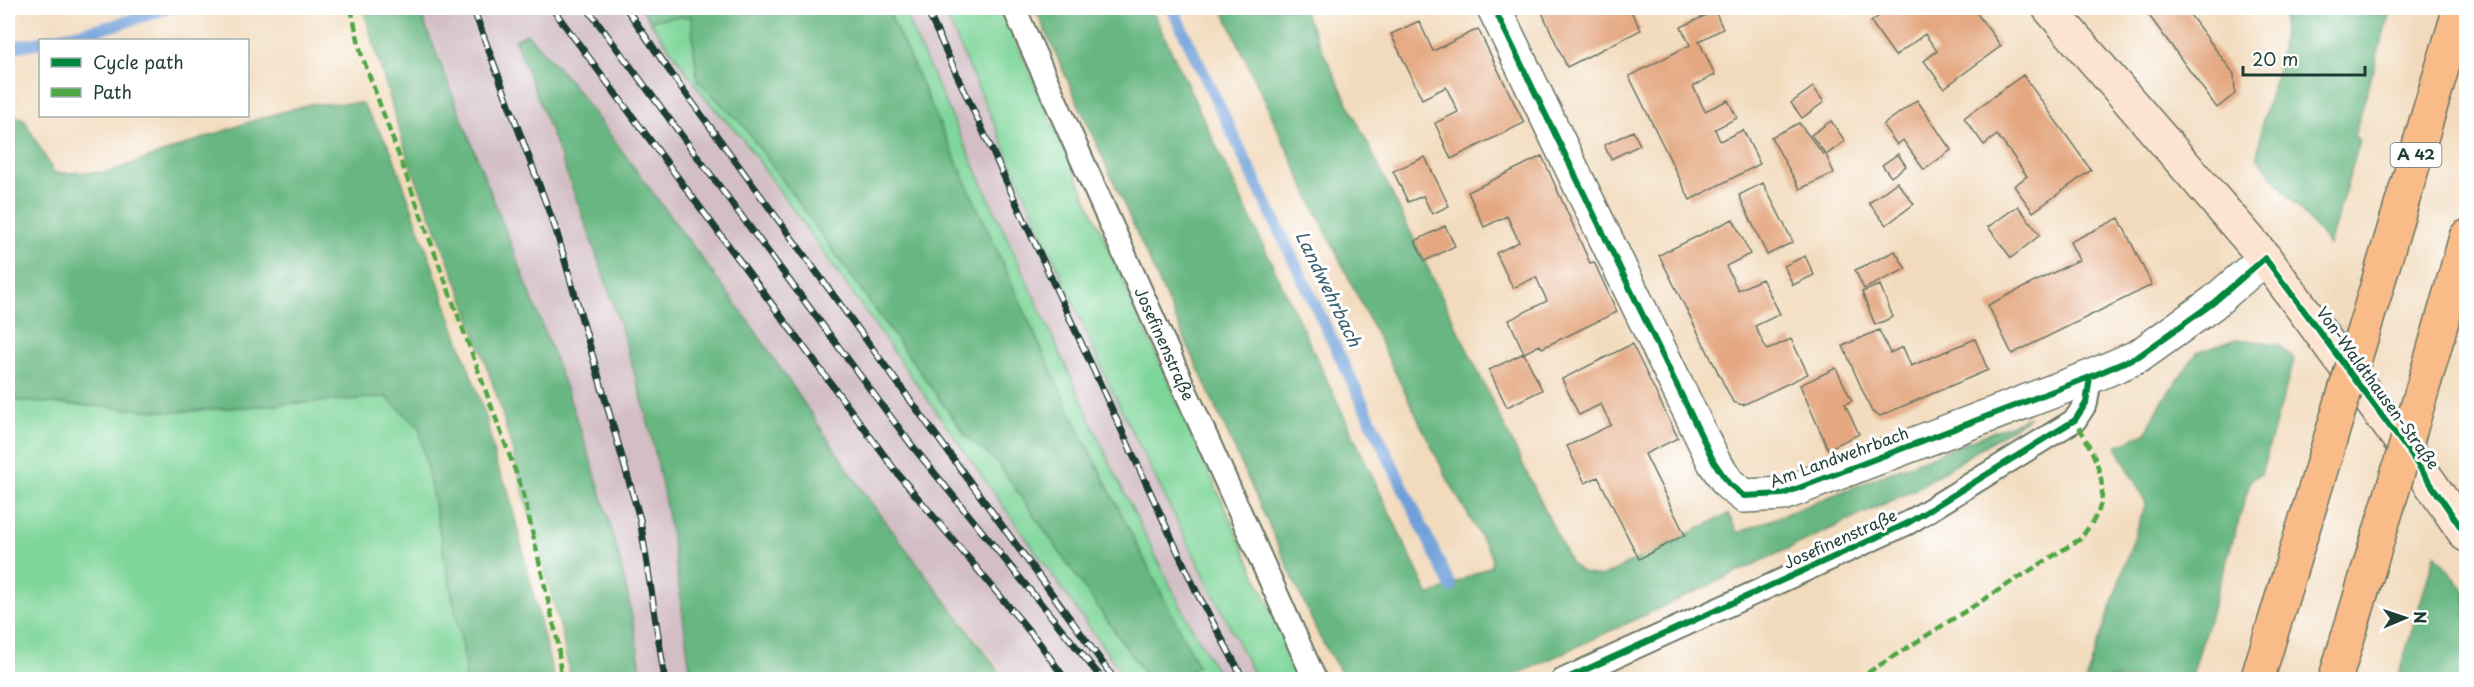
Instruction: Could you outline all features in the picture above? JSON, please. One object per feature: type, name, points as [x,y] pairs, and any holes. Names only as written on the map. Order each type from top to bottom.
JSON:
[{"type":"highway","name":"A 42","points":[[2257,680],[2460,8]]},
{"type":"highway","points":[[2335,680],[2466,237]]},
{"type":"street","name":"Am Landwehrbach","points":[[1494,8],[1714,462],[1729,484],[1744,496],[1783,494],[2090,377],[2139,356],[2212,303],[2265,258]]},
{"type":"street","name":"Von-Waldthausen-Straße","points":[[2049,8],[2265,258],[2398,436],[2466,535]]},
{"type":"lane","name":"Josefinenstraße","points":[[1014,8],[1315,680]]},
{"type":"lane","name":"Josefinenstraße","points":[[1563,680],[1908,523],[2075,420],[2086,403],[2090,377]]},
{"type":"shaded area","points":[[416,8],[641,8],[707,100],[742,138],[1126,679],[1008,679],[871,503],[749,322],[569,80],[527,34],[515,40],[607,284],[643,405],[673,539],[691,679],[642,679],[637,637],[608,516],[561,373],[424,22]]},
{"type":"shaded area","points":[[902,8],[943,8],[1112,391],[1256,679],[1221,679],[1184,613],[1117,478]]},
{"type":"green space","points":[[363,8],[416,8],[424,22],[533,301],[584,440],[625,582],[642,679],[570,679],[562,634],[499,402],[461,292],[407,156]]},
{"type":"green space","points":[[641,8],[887,8],[1070,412],[1198,666],[1178,679],[1148,679],[997,462],[966,436],[743,125],[697,80],[691,16],[649,20]]},
{"type":"green space","points":[[887,8],[902,8],[1117,478],[1184,613],[1221,679],[1178,679],[1198,666],[1070,412]]},
{"type":"green space","points":[[943,8],[1001,8],[1263,592],[1305,679],[1256,679],[1112,391]]},
{"type":"green space","points":[[1035,8],[1151,8],[1429,596],[1491,566],[1492,557],[1447,478],[1310,199],[1222,8],[1302,8],[1571,564],[1582,572],[1601,577],[1728,514],[1738,533],[2030,417],[1912,491],[1507,679],[1345,679],[1320,638]]},
{"type":"green space","points":[[2285,8],[2391,8],[2354,136],[2360,140],[2329,245],[2257,157],[2263,120],[2279,66]]},
{"type":"green space","points":[[691,16],[697,80],[743,125],[966,436],[997,462],[1148,679],[1126,679],[742,138],[707,100],[649,20]]},
{"type":"green space","points":[[527,34],[569,80],[749,322],[871,503],[1005,679],[691,679],[672,540],[652,437],[630,357],[600,265],[515,40]]},
{"type":"green space","points":[[362,103],[391,150],[486,417],[496,464],[508,490],[554,679],[466,679],[463,650],[419,427],[386,397],[174,412],[8,400],[8,113],[24,119],[54,173],[109,172],[252,121],[310,104]]},
{"type":"green space","points":[[2237,339],[2278,344],[2294,359],[2261,474],[2251,479],[2191,679],[2086,679],[2146,503],[2116,446],[2146,433],[2163,400],[2197,353]]},
{"type":"green space","points":[[386,397],[419,427],[463,650],[466,679],[8,679],[8,400],[174,412]]},
{"type":"green space","points":[[2435,554],[2466,592],[2466,679],[2400,679],[2398,677]]},
{"type":"building","points":[[1540,8],[1629,8],[1641,30],[1567,67]]},
{"type":"building","points":[[1890,8],[1973,8],[2001,46],[1944,88],[1924,61],[1937,51],[1925,34],[1895,56],[1871,22]]},
{"type":"building","points":[[2185,8],[2234,74],[2235,94],[2217,108],[2145,10]]},
{"type":"building","points":[[1715,11],[1723,29],[1699,41],[1715,75],[1693,86],[1705,111],[1728,100],[1737,118],[1715,129],[1720,141],[1743,130],[1760,164],[1690,200],[1629,76],[1690,45],[1681,27]]},
{"type":"building","points":[[1419,21],[1433,51],[1478,29],[1524,123],[1451,159],[1435,123],[1458,112],[1446,87],[1422,99],[1391,34]]},
{"type":"building","points":[[2023,75],[2091,170],[2033,212],[2014,186],[2027,176],[2013,156],[1997,135],[1984,145],[1964,118]]},
{"type":"building","points":[[1813,87],[1824,102],[1802,118],[1791,103]]},
{"type":"building","points":[[1917,100],[1951,150],[1924,170],[1903,140],[1897,145],[1883,125]]},
{"type":"building","points":[[1831,121],[1845,141],[1826,155],[1834,173],[1800,189],[1771,137],[1799,123],[1823,154],[1825,153],[1811,135]]},
{"type":"building","points":[[1633,131],[1640,145],[1611,159],[1604,145]]},
{"type":"building","points":[[1898,154],[1906,166],[1891,177],[1882,165]]},
{"type":"building","points":[[1542,156],[1590,263],[1594,262],[1617,312],[1542,348],[1540,345],[1524,353],[1509,320],[1547,301],[1536,277],[1513,288],[1496,253],[1519,242],[1507,216],[1484,227],[1468,192]]},
{"type":"building","points":[[1425,157],[1449,206],[1432,214],[1423,196],[1408,202],[1393,171]]},
{"type":"building","points":[[1897,182],[1914,204],[1886,225],[1869,203]]},
{"type":"building","points":[[1763,183],[1793,242],[1767,255],[1739,195]]},
{"type":"building","points":[[2018,206],[2040,235],[2011,258],[1988,227]]},
{"type":"building","points":[[2119,218],[2152,285],[2012,354],[1988,305],[2079,260],[2070,242]]},
{"type":"building","points":[[1733,219],[1750,254],[1726,266],[1738,290],[1762,279],[1780,314],[1755,326],[1767,350],[1791,339],[1808,374],[1743,405],[1733,402],[1659,255]]},
{"type":"building","points":[[1445,226],[1455,246],[1425,261],[1415,241]]},
{"type":"building","points":[[1895,251],[1906,269],[1864,289],[1855,270]]},
{"type":"building","points":[[1805,256],[1814,275],[1793,285],[1784,266]]},
{"type":"building","points":[[1880,285],[1893,317],[1875,325],[1862,292]]},
{"type":"building","points":[[1879,330],[1890,353],[1903,347],[1911,366],[1975,339],[1988,370],[1880,416],[1872,412],[1843,346]]},
{"type":"building","points":[[1632,344],[1678,438],[1645,454],[1685,535],[1639,559],[1598,477],[1585,483],[1567,446],[1611,425],[1601,404],[1579,415],[1562,379]]},
{"type":"building","points":[[1524,353],[1542,390],[1507,407],[1489,370]]},
{"type":"building","points":[[1836,368],[1852,401],[1845,404],[1859,434],[1828,449],[1800,385]]},
{"type":"waterway","points":[[52,39],[116,25],[167,8]]},
{"type":"waterway","name":"Landwehrbach","points":[[1172,8],[1451,587]]},
{"type":"waterway","points":[[8,48],[39,42]]},
{"type":"railway","points":[[473,8],[556,230],[640,519],[665,680]]},
{"type":"railway","points":[[552,8],[898,474],[1040,644],[1066,680]]},
{"type":"railway","points":[[587,8],[910,443],[1103,680]]},
{"type":"railway","points":[[626,8],[673,76],[1115,680]]},
{"type":"railway","points":[[926,8],[1197,593],[1244,680]]},
{"type":"marked path","points":[[351,8],[361,53],[523,492],[558,643],[561,680]]},
{"type":"marked path","points":[[1856,680],[2080,539],[2098,512],[2102,488],[2097,464],[2075,420]]},
{"type":"cycle path","points":[[1494,8],[1714,462],[1729,484],[1744,496],[1783,494],[2090,377],[2139,356],[2213,303],[2265,258],[2411,455],[2466,535]]},
{"type":"cycle path","points":[[1563,680],[1908,523],[2075,420],[2086,403],[2090,377]]}]
